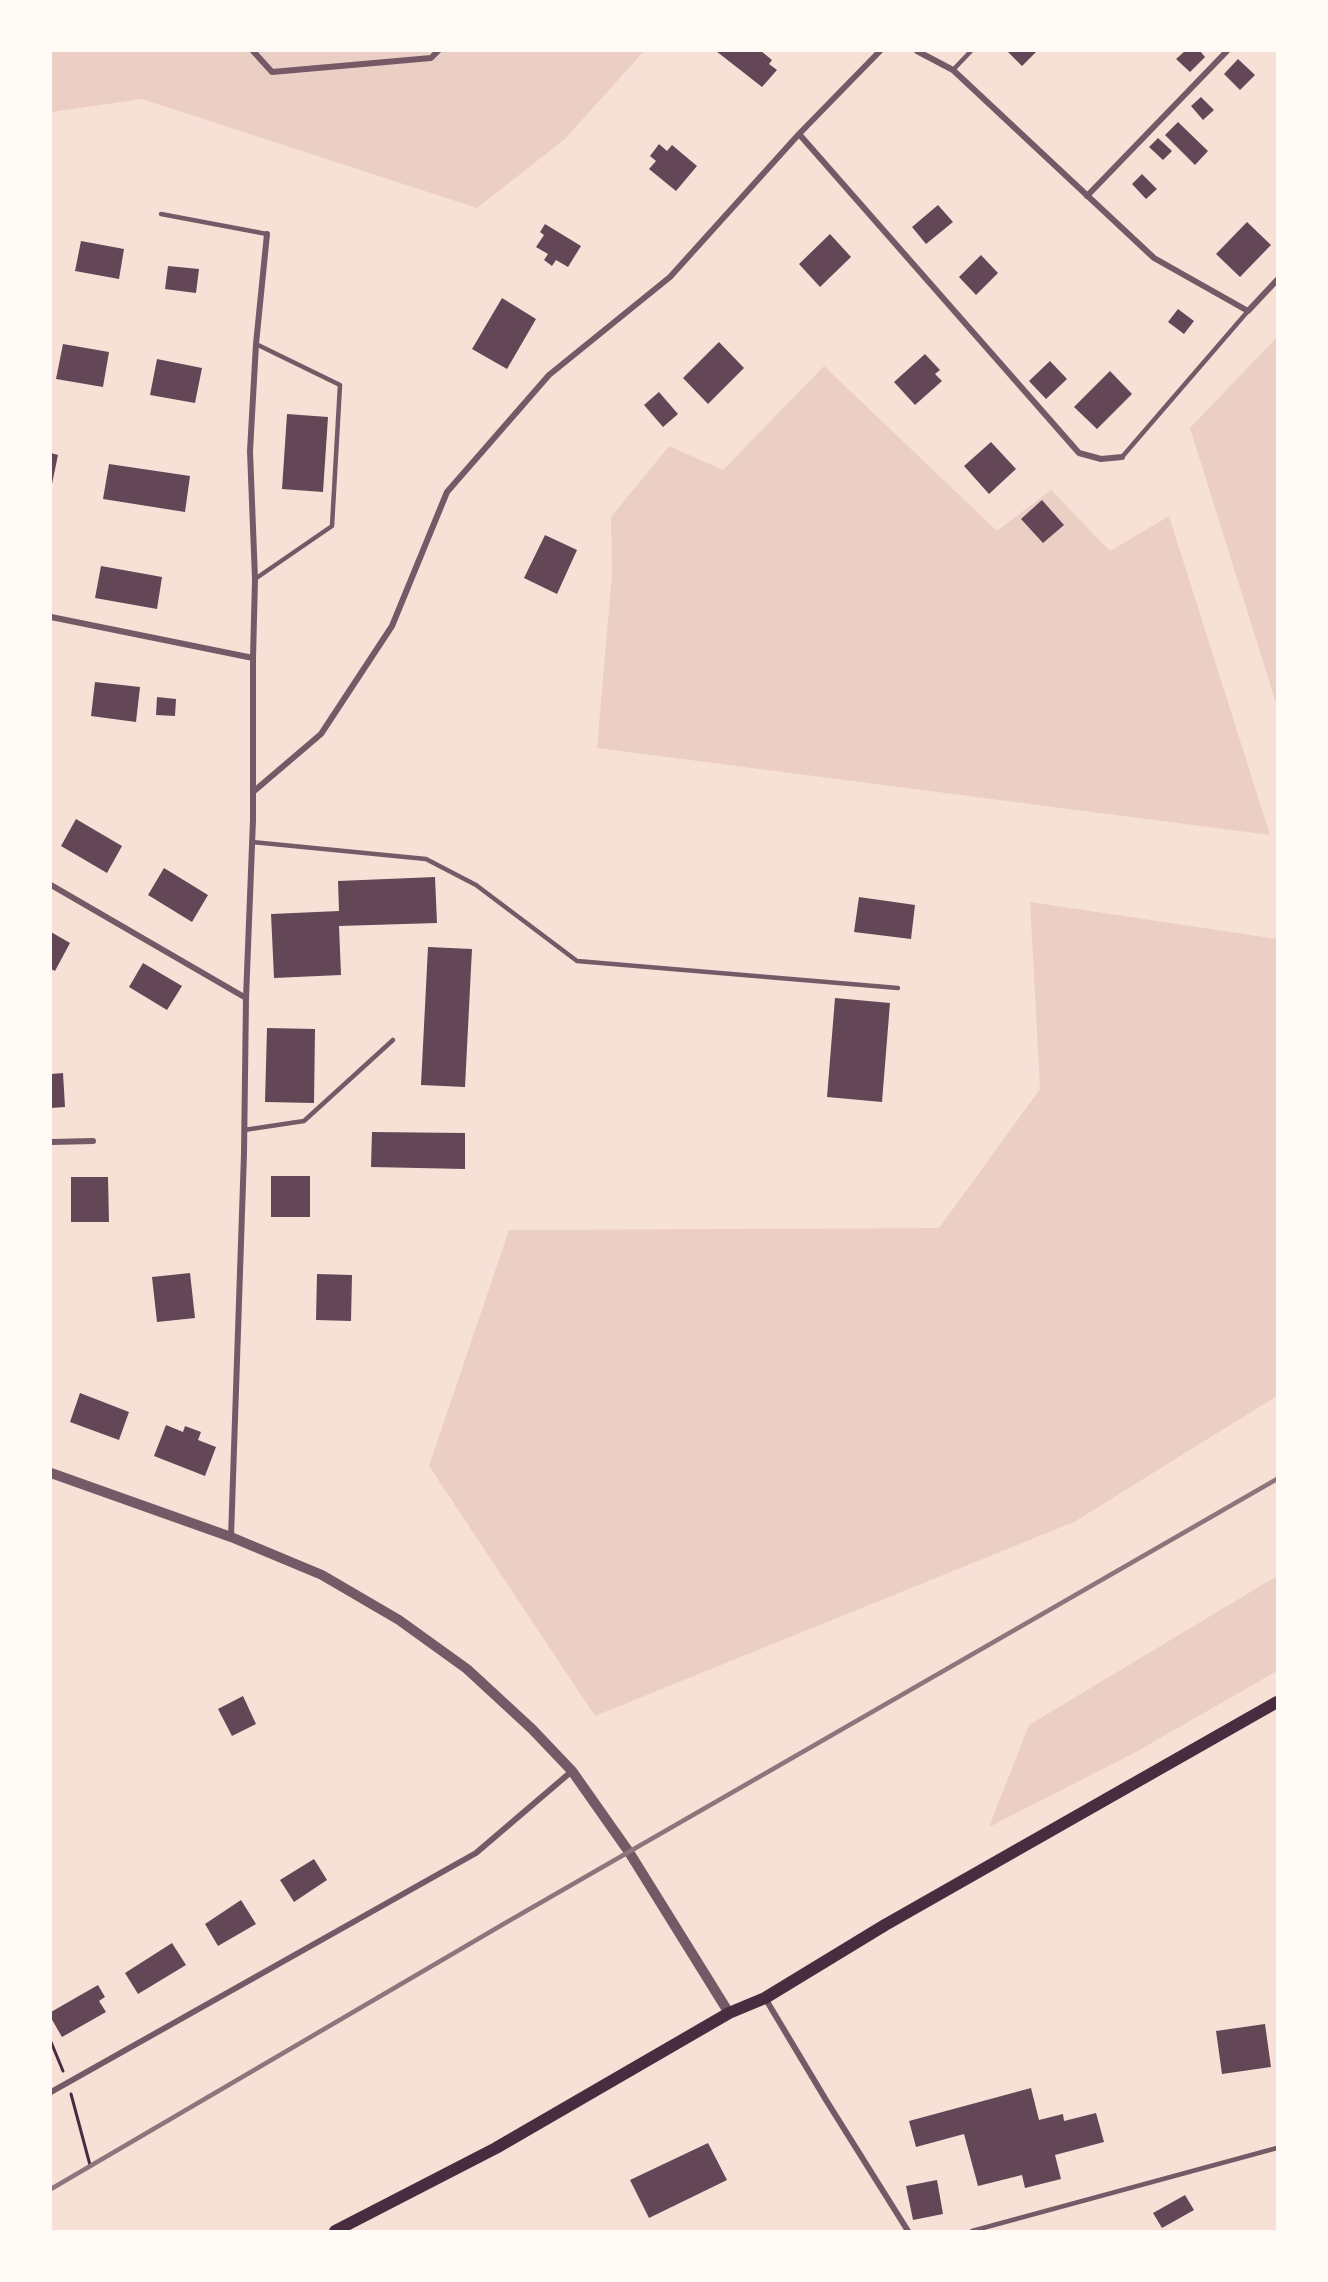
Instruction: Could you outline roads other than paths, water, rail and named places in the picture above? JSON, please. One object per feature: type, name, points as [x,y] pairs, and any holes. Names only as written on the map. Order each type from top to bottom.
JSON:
[{"type":"main road","points":[[335,2231],[496,2148],[729,2013],[765,1998],[885,1925],[1277,1702]]},
{"type":"street","points":[[253,51],[272,72],[431,58],[438,51]]},
{"type":"street","points":[[253,792],[321,734],[392,626],[447,492],[549,375],[670,277],[798,134],[880,51]]},
{"type":"street","points":[[917,51],[953,70],[1154,258],[1248,311],[1277,280]]},
{"type":"street","points":[[1087,196],[1227,51]]},
{"type":"street","points":[[798,134],[1079,453],[1101,459],[1122,457]]},
{"type":"street","points":[[231,1537],[253,792],[255,579],[250,451],[256,344],[267,234]]},
{"type":"street","points":[[51,617],[253,657]]},
{"type":"street","points":[[51,885],[246,998]]},
{"type":"street","points":[[51,1142],[93,1141]]},
{"type":"street","points":[[51,1473],[231,1537],[322,1575],[399,1620],[467,1669],[572,1771],[629,1852],[729,2013]]},
{"type":"street","points":[[51,2092],[476,1852],[572,1771]]},
{"type":"street","points":[[765,1998],[908,2231]]},
{"type":"lane","points":[[953,70],[971,51]]},
{"type":"lane","points":[[161,214],[267,234]]},
{"type":"lane","points":[[1122,457],[1248,311]]},
{"type":"lane","points":[[255,579],[332,526],[340,385],[256,344]]},
{"type":"lane","points":[[252,842],[426,859],[476,885],[577,961],[898,988]]},
{"type":"lane","points":[[244,1130],[304,1121],[393,1040]]},
{"type":"lane","points":[[972,2231],[1277,2148]]},
{"type":"railway","points":[[51,2189],[507,1922],[1277,1479]]}]
